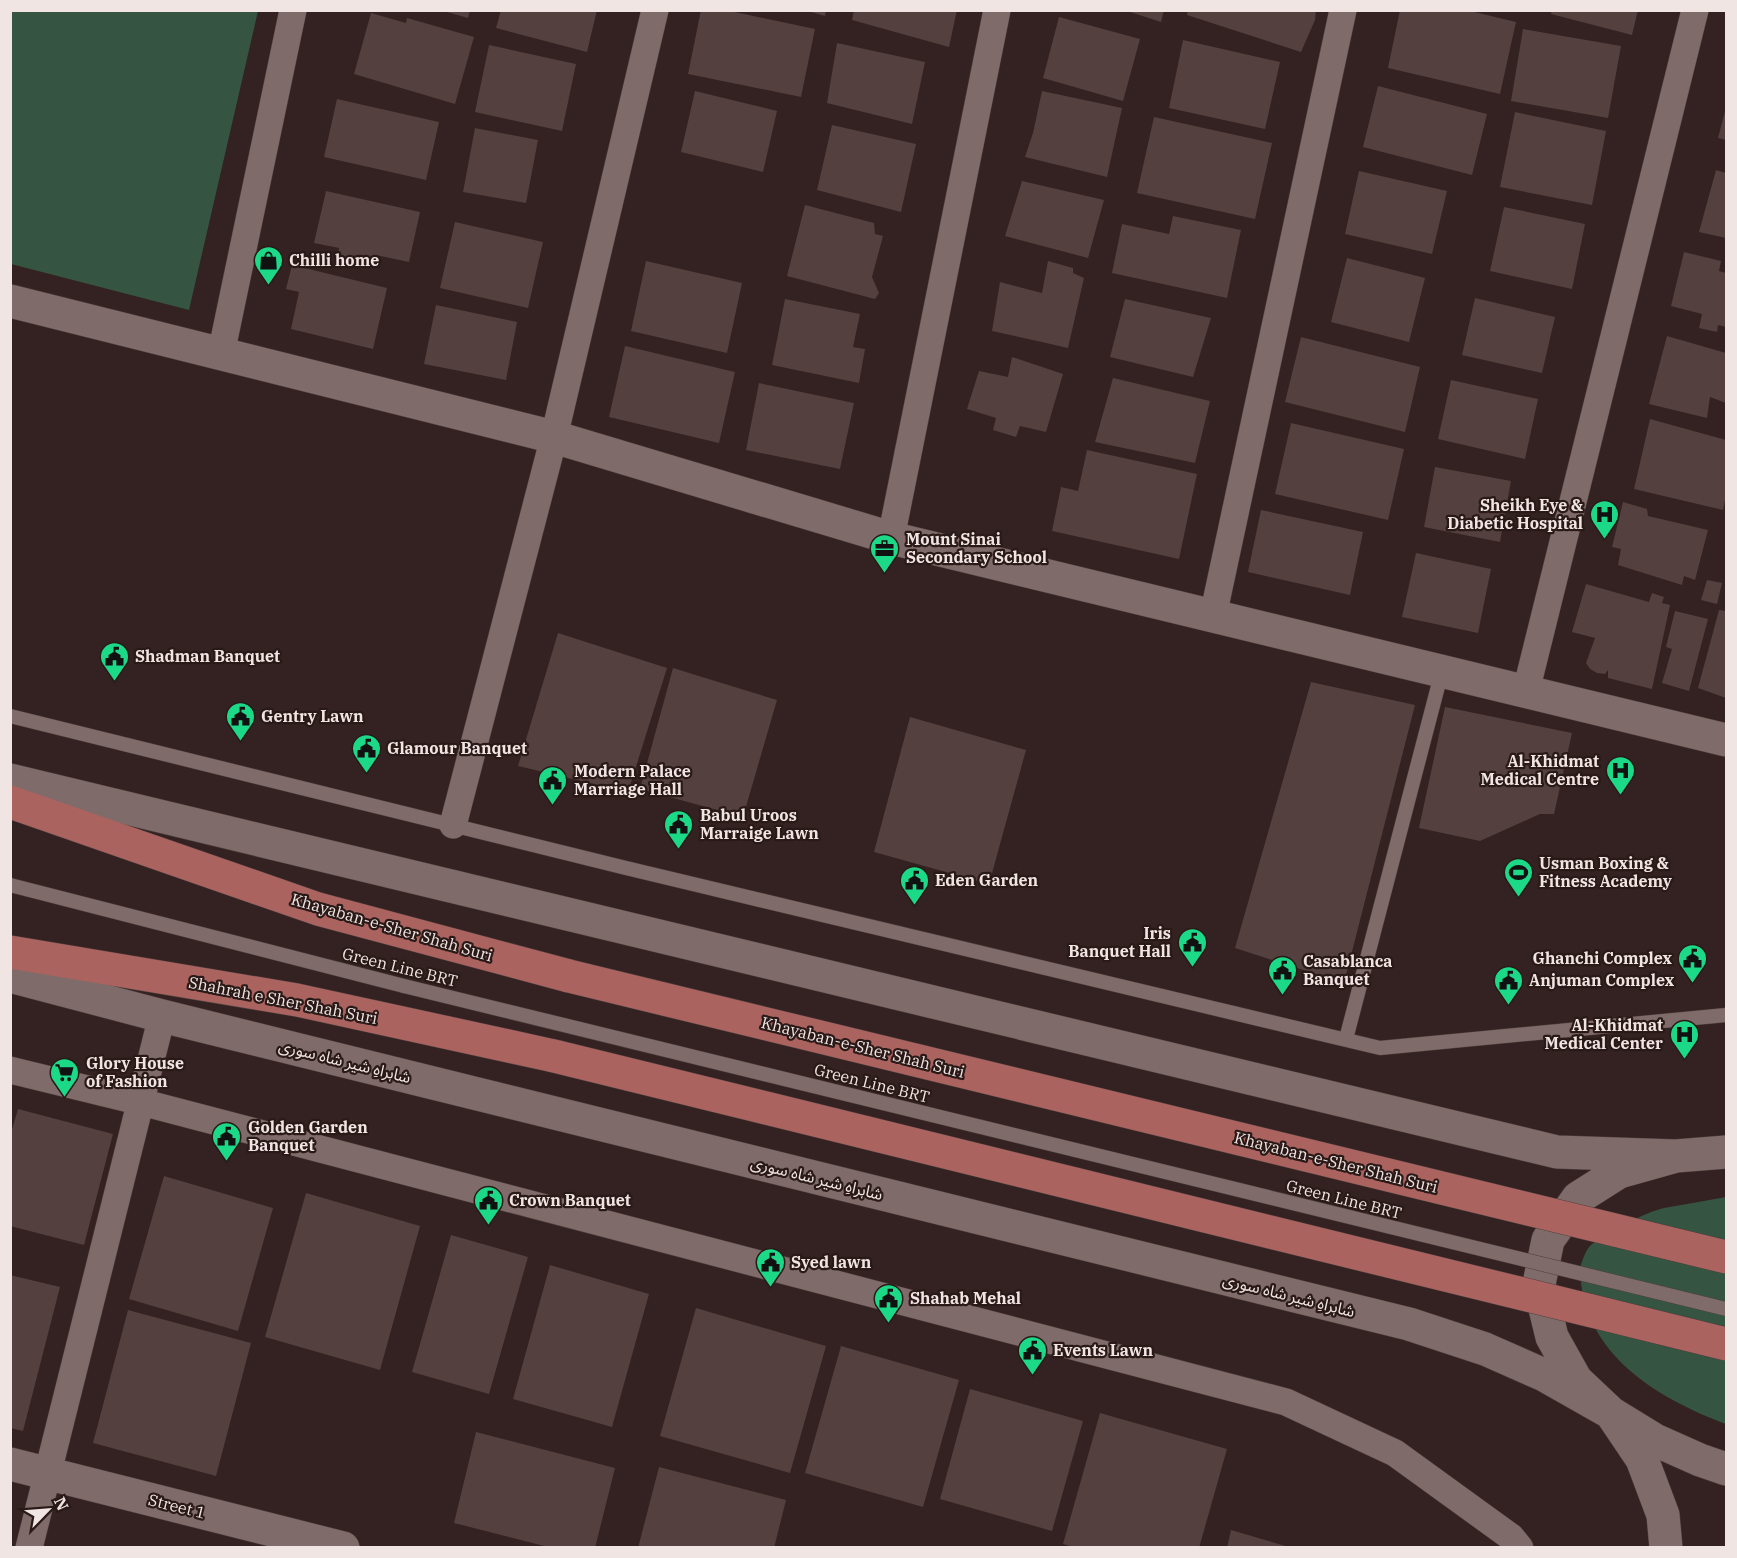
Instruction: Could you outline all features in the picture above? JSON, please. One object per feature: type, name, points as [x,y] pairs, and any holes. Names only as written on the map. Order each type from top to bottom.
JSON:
[{"type":"main road","points":[[10,301],[554,437],[891,538],[1726,740]]},
{"type":"main road","points":[[10,780],[1557,1152],[1676,1156],[1726,1152]]},
{"type":"main road","name":"Khayaban-e-Sher Shah Suri","points":[[10,802],[318,909],[569,976],[1726,1257]]},
{"type":"main road","name":"Shahrah e Sher Shah Suri","points":[[10,952],[297,1000],[554,1056],[1726,1344]]},
{"type":"main road","name":"شاہراہِ شیر شاہ سوری","points":[[10,976],[162,1016],[1409,1324],[1485,1349],[1544,1375],[1611,1413]]},
{"type":"main road","points":[[1726,1128],[1676,1156],[1619,1172],[1578,1198],[1548,1240],[1539,1284],[1552,1337],[1576,1380],[1611,1413],[1654,1440],[1700,1460],[1726,1468]]},
{"type":"main road","points":[[1611,1413],[1642,1459],[1663,1515],[1666,1548]]},
{"type":"main road","name":"Street 1","points":[[10,1464],[344,1548]]},
{"type":"street","points":[[221,354],[293,10]]},
{"type":"street","points":[[453,825],[554,437],[655,10]]},
{"type":"street","points":[[891,538],[997,10]]},
{"type":"street","points":[[1213,616],[1343,10]]},
{"type":"street","points":[[1526,692],[1695,10]]},
{"type":"street","points":[[29,1548],[162,1016]]},
{"type":"street","points":[[10,1070],[141,1102],[1286,1402],[1395,1453],[1511,1537],[1520,1548]]},
{"type":"lane","points":[[1346,1039],[1442,670]]},
{"type":"lane","points":[[10,716],[626,868],[1380,1048],[1726,1015]]},
{"type":"lane","name":"Green Line BRT","points":[[10,885],[404,986],[1726,1309]]},
{"type":"green space","points":[[10,11],[258,11],[189,310],[11,264]]},
{"type":"green space","points":[[1726,1197],[1726,1424],[1678,1403],[1654,1389],[1614,1355],[1598,1334],[1587,1310],[1580,1273],[1589,1247],[1626,1224],[1664,1208]]},
{"type":"building","points":[[440,10],[470,10],[468,18]]},
{"type":"building","points":[[501,10],[597,10],[587,52],[496,28]]},
{"type":"building","points":[[701,10],[725,10],[815,29],[801,97],[688,74]]},
{"type":"building","points":[[804,10],[826,10],[825,16]]},
{"type":"building","points":[[854,10],[957,10],[949,47],[852,20]]},
{"type":"building","points":[[1124,10],[1164,10],[1161,22]]},
{"type":"building","points":[[1188,10],[1316,10],[1315,20],[1301,52],[1187,15]]},
{"type":"building","points":[[1400,10],[1466,10],[1516,22],[1500,94],[1388,68]]},
{"type":"building","points":[[1552,10],[1638,10],[1632,35],[1551,14]]},
{"type":"building","points":[[371,13],[406,23],[407,18],[474,37],[455,104],[354,74]]},
{"type":"building","points":[[1059,17],[1140,39],[1123,101],[1043,78]]},
{"type":"building","points":[[1523,29],[1621,46],[1608,118],[1511,101]]},
{"type":"building","points":[[1183,40],[1280,62],[1265,129],[1169,108]]},
{"type":"building","points":[[837,43],[925,62],[912,124],[827,103]]},
{"type":"building","points":[[489,45],[576,64],[562,131],[475,112]]},
{"type":"building","points":[[1378,86],[1487,114],[1472,175],[1363,147]]},
{"type":"building","points":[[695,91],[777,111],[763,172],[681,152]]},
{"type":"building","points":[[1042,91],[1122,108],[1107,177],[1025,157]]},
{"type":"building","points":[[337,99],[439,122],[426,180],[324,157]]},
{"type":"building","points":[[1726,107],[1726,140],[1718,138]]},
{"type":"building","points":[[1515,112],[1606,131],[1592,205],[1500,187]]},
{"type":"building","points":[[1154,117],[1272,143],[1255,219],[1137,193]]},
{"type":"building","points":[[832,125],[916,144],[901,212],[817,190]]},
{"type":"building","points":[[475,128],[538,140],[526,203],[463,192]]},
{"type":"building","points":[[1716,170],[1726,173],[1726,238],[1699,232]]},
{"type":"building","points":[[1359,171],[1447,191],[1432,254],[1345,234]]},
{"type":"building","points":[[1022,181],[1104,200],[1088,258],[1005,236]]},
{"type":"building","points":[[326,191],[420,212],[409,262],[376,255],[374,266],[337,258],[339,248],[314,243]]},
{"type":"building","points":[[805,205],[874,223],[875,234],[883,236],[872,277],[879,293],[875,299],[787,276]]},
{"type":"building","points":[[1504,207],[1585,224],[1572,289],[1490,271]]},
{"type":"building","points":[[1173,216],[1241,230],[1227,298],[1112,273],[1122,224],[1169,234]]},
{"type":"building","points":[[455,222],[543,242],[528,308],[440,288]]},
{"type":"building","points":[[1684,252],[1721,261],[1719,271],[1726,273],[1726,327],[1718,325],[1717,332],[1699,328],[1702,314],[1671,306]]},
{"type":"building","points":[[1347,258],[1425,278],[1409,342],[1331,322]]},
{"type":"building","points":[[646,261],[742,283],[727,353],[631,331]]},
{"type":"building","points":[[1048,261],[1073,268],[1073,273],[1084,278],[1068,348],[992,331],[1000,282],[1042,293]]},
{"type":"building","points":[[292,265],[387,288],[373,349],[291,329],[299,292],[286,289]]},
{"type":"building","points":[[1475,298],[1555,317],[1542,373],[1462,355]]},
{"type":"building","points":[[785,299],[860,314],[853,347],[865,349],[859,383],[772,365]]},
{"type":"building","points":[[1125,299],[1211,318],[1193,377],[1110,357]]},
{"type":"building","points":[[436,305],[517,322],[506,380],[424,364]]},
{"type":"building","points":[[1667,336],[1726,353],[1726,403],[1710,397],[1707,418],[1649,404]]},
{"type":"building","points":[[1301,337],[1420,367],[1405,432],[1285,402]]},
{"type":"building","points":[[625,346],[735,372],[719,443],[609,417]]},
{"type":"building","points":[[1012,357],[1063,374],[1046,432],[1020,426],[1016,437],[993,430],[996,418],[967,409],[979,371],[1008,377]]},
{"type":"building","points":[[1113,378],[1210,401],[1195,463],[1095,442]]},
{"type":"building","points":[[1451,380],[1538,399],[1525,459],[1438,439]]},
{"type":"building","points":[[759,383],[854,403],[840,469],[746,450]]},
{"type":"building","points":[[1650,419],[1726,440],[1726,496],[1723,510],[1634,489]]},
{"type":"building","points":[[1291,423],[1404,449],[1388,520],[1275,494]]},
{"type":"building","points":[[1087,450],[1197,474],[1179,559],[1052,531],[1061,487],[1078,491]]},
{"type":"building","points":[[1435,467],[1511,481],[1500,542],[1424,527]]},
{"type":"building","points":[[1623,502],[1647,509],[1648,516],[1708,530],[1695,580],[1684,576],[1682,585],[1618,565],[1621,549],[1612,547]]},
{"type":"building","points":[[1261,510],[1363,532],[1350,595],[1248,572]]},
{"type":"building","points":[[1416,553],[1491,569],[1478,633],[1402,617]]},
{"type":"building","points":[[1707,580],[1722,583],[1717,604],[1701,600]]},
{"type":"building","points":[[1586,584],[1649,602],[1652,593],[1664,597],[1662,603],[1670,605],[1652,689],[1608,678],[1608,670],[1605,674],[1597,673],[1586,663],[1595,638],[1572,632]]},
{"type":"building","points":[[1719,610],[1726,611],[1726,698],[1698,688]]},
{"type":"building","points":[[1675,611],[1708,619],[1689,691],[1662,683],[1672,649],[1666,647]]},
{"type":"building","points":[[558,633],[667,668],[628,792],[518,766]]},
{"type":"building","points":[[673,668],[777,700],[743,817],[640,789]]},
{"type":"building","points":[[1311,682],[1415,705],[1344,983],[1235,948]]},
{"type":"building","points":[[1445,707],[1572,733],[1554,814],[1540,814],[1480,841],[1419,828]]},
{"type":"building","points":[[910,717],[1026,750],[989,884],[874,852]]},
{"type":"building","points":[[18,1109],[113,1134],[84,1245],[10,1226],[10,1136]]},
{"type":"building","points":[[164,1176],[273,1208],[238,1331],[129,1299]]},
{"type":"building","points":[[306,1193],[420,1226],[380,1370],[265,1337]]},
{"type":"building","points":[[451,1235],[528,1257],[489,1394],[412,1372]]},
{"type":"building","points":[[550,1265],[649,1294],[612,1427],[513,1399]]},
{"type":"building","points":[[10,1275],[60,1287],[23,1431],[10,1428]]},
{"type":"building","points":[[696,1308],[826,1346],[790,1473],[660,1436]]},
{"type":"building","points":[[128,1310],[251,1343],[216,1476],[93,1443]]},
{"type":"building","points":[[841,1346],[959,1380],[923,1507],[805,1473]]},
{"type":"building","points":[[970,1389],[1083,1421],[1052,1531],[940,1499]]},
{"type":"building","points":[[1100,1413],[1227,1449],[1199,1548],[1077,1548],[1063,1544]]},
{"type":"building","points":[[476,1432],[615,1468],[595,1548],[552,1548],[454,1523]]},
{"type":"building","points":[[659,1467],[786,1500],[774,1548],[638,1548]]},
{"type":"building","points":[[1231,1530],[1289,1547],[1289,1548],[1227,1548]]},
{"type":"place","name":"Chilli home","points":[[268,286]]},
{"type":"place","name":"Sheikh Eye & Diabetic Hospital","points":[[1604,540]]},
{"type":"place","name":"Mount Sinai Secondary School","points":[[885,574]]},
{"type":"place","name":"Shadman Banquet","points":[[114,682]]},
{"type":"place","name":"Gentry Lawn","points":[[240,742]]},
{"type":"place","name":"Glamour Banquet","points":[[366,774]]},
{"type":"place","name":"Al-Khidmat Medical Centre","points":[[1620,796]]},
{"type":"place","name":"Modern Palace Marriage Hall","points":[[553,806]]},
{"type":"place","name":"Babul Uroos Marraige Lawn","points":[[679,850]]},
{"type":"place","name":"Usman Boxing & Fitness Academy","points":[[1518,898]]},
{"type":"place","name":"Eden Garden","points":[[914,906]]},
{"type":"place","name":"Iris Banquet Hall","points":[[1192,968]]},
{"type":"place","name":"Ghanchi Complex","points":[[1693,984]]},
{"type":"place","name":"Casablanca Banquet","points":[[1282,996]]},
{"type":"place","name":"Anjuman Complex","points":[[1508,1006]]},
{"type":"place","name":"Al-Khidmat Medical Center","points":[[1684,1060]]},
{"type":"place","name":"Glory House of Fashion","points":[[65,1098]]},
{"type":"place","name":"Golden Garden Banquet","points":[[227,1162]]},
{"type":"place","name":"Crown Banquet","points":[[488,1226]]},
{"type":"place","name":"Syed lawn","points":[[770,1288]]},
{"type":"place","name":"Shahab Mehal","points":[[889,1324]]},
{"type":"place","name":"Events Lawn","points":[[1032,1376]]}]
